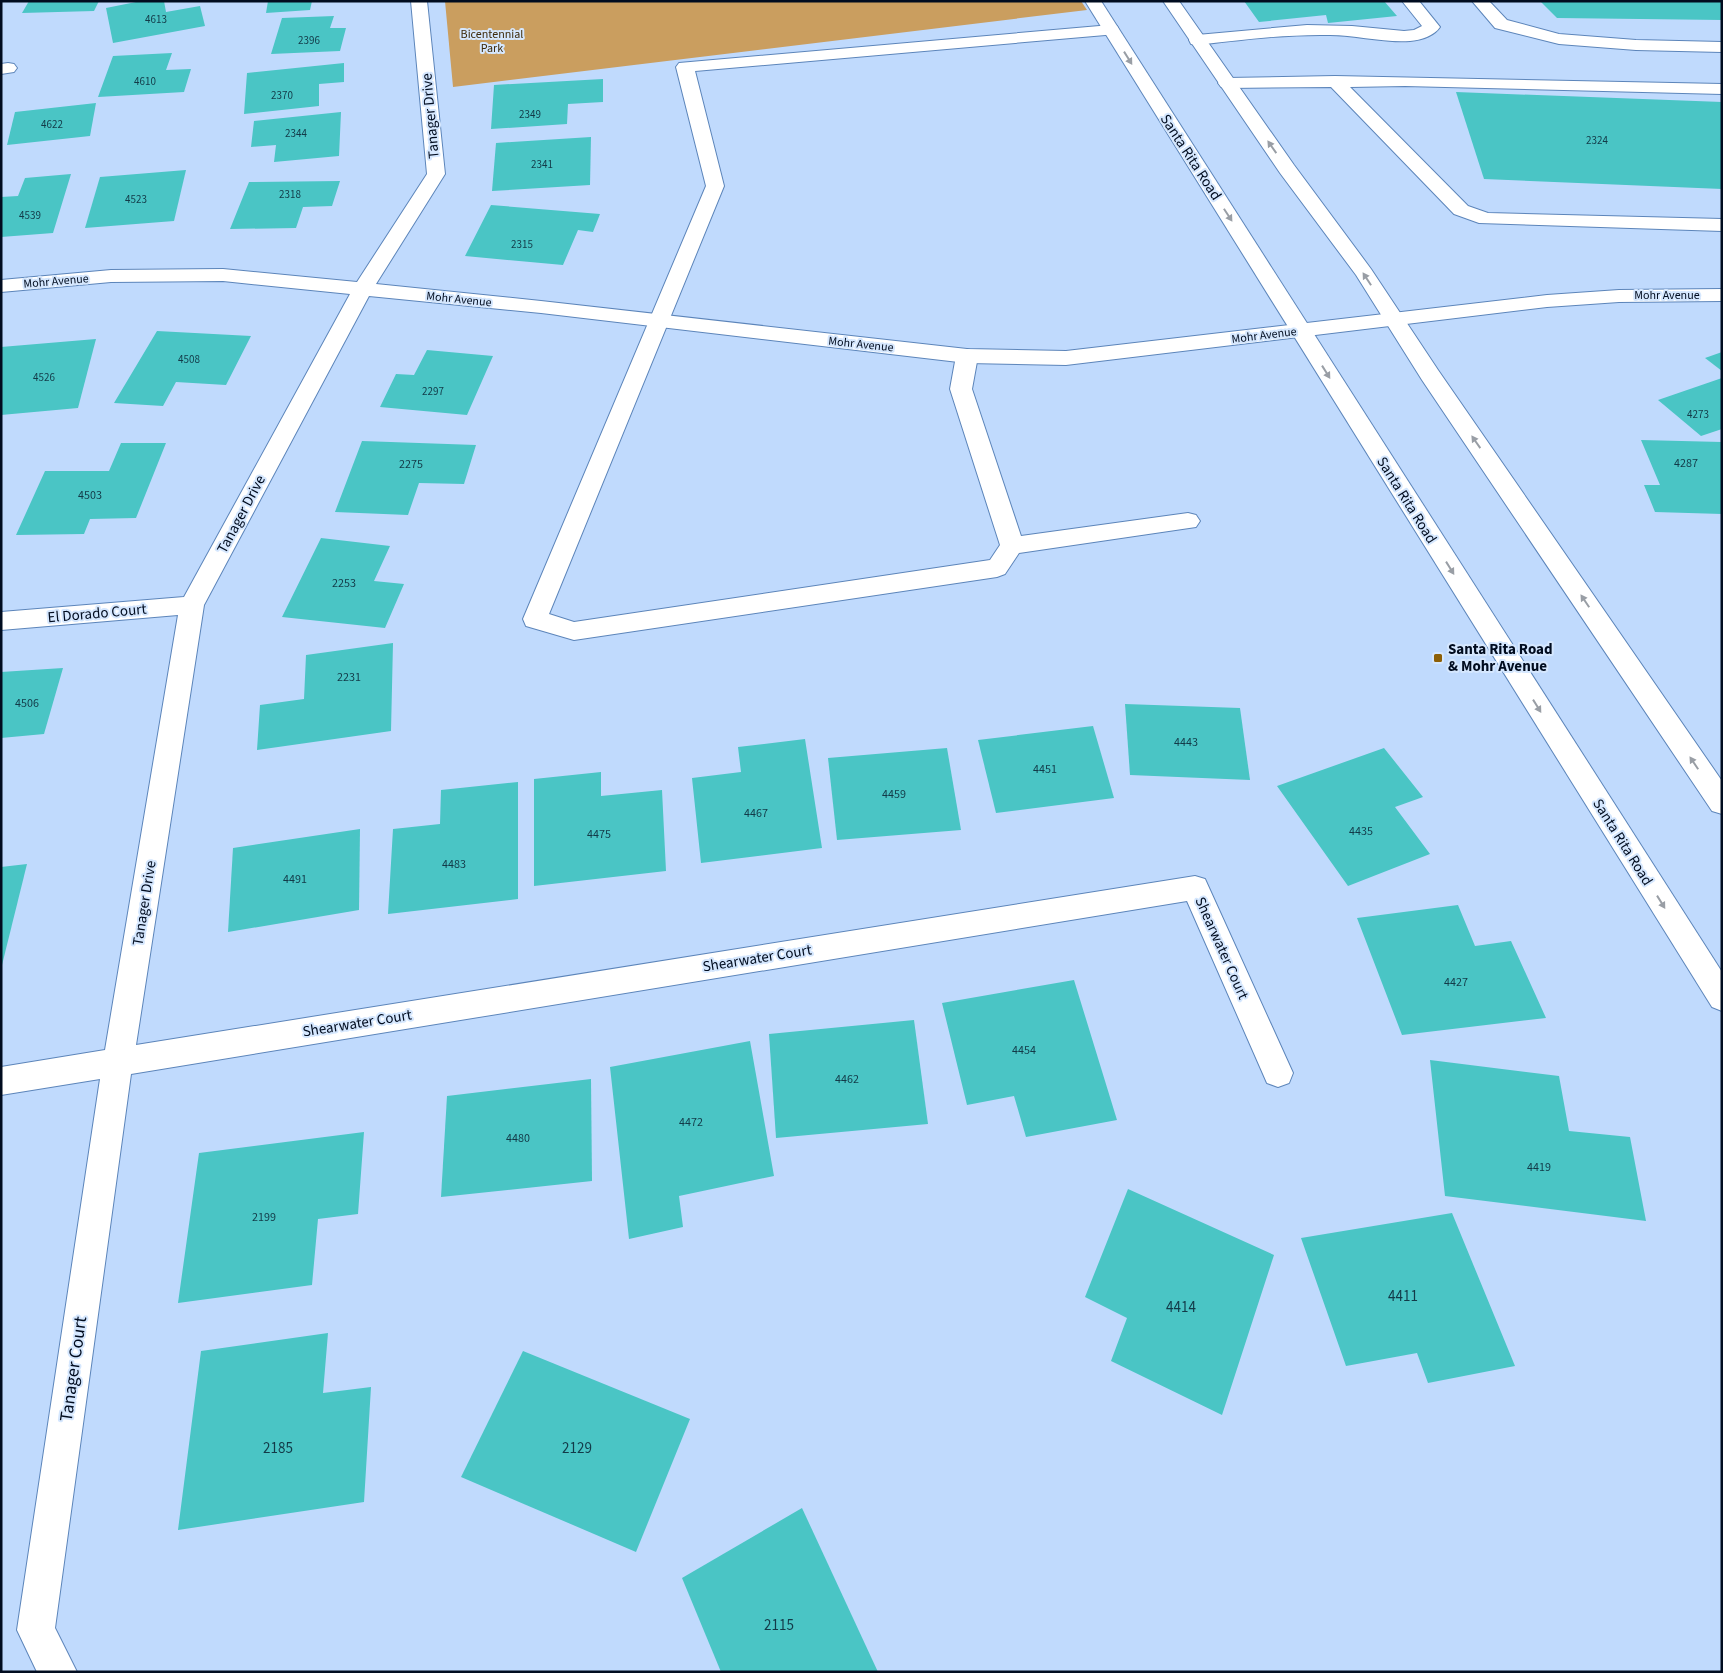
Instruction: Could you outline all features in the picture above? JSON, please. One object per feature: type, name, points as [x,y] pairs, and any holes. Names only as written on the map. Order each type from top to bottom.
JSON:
[{"type":"street","name":"Tanager Drive","points":[[118,1061],[192,604],[363,288],[436,174],[419,1]]},
{"type":"street","name":"Santa Rita Road","points":[[1093,1],[1722,998]]},
{"type":"street","points":[[1171,1],[1287,168],[1364,273],[1722,803]]},
{"type":"street","points":[[1197,40],[1266,31],[1359,31],[1404,37],[1426,32],[1432,27],[1410,1]]},
{"type":"street","points":[[1480,1],[1501,24],[1559,39],[1636,45],[1722,46]]},
{"type":"street","points":[[1111,30],[685,67],[715,186],[535,619],[574,630],[987,570],[997,568],[1012,546],[1188,521]]},
{"type":"street","points":[[1335,81],[1461,210],[1486,219],[1722,225]]},
{"type":"street","points":[[1227,83],[1404,81],[1722,89]]},
{"type":"street","name":"Mohr Avenue","points":[[1,286],[111,276],[222,275],[363,288],[967,356],[1066,358],[1547,300],[1620,296],[1722,295]]},
{"type":"street","points":[[967,356],[961,389],[1012,546]]},
{"type":"street","name":"El Dorado Court","points":[[1,621],[192,604]]},
{"type":"street","name":"Shearwater Court","points":[[118,1061],[1195,888],[1278,1073]]},
{"type":"street","points":[[1,1081],[118,1061]]},
{"type":"street","name":"Tanager Court","points":[[58,1672],[36,1630],[118,1061]]},
{"type":"green space","name":"Bicentennial Park","points":[[445,1],[1081,1],[1087,10],[453,87]]},
{"type":"building","points":[[29,1],[99,1],[94,11],[22,13]]},
{"type":"building","points":[[141,1],[164,1],[166,12],[200,6],[205,26],[113,43],[106,8]]},
{"type":"building","points":[[268,1],[312,1],[310,10],[266,13]]},
{"type":"building","points":[[1244,1],[1384,1],[1397,16],[1328,23],[1326,15],[1259,22]]},
{"type":"building","points":[[1540,1],[1722,1],[1722,20],[1557,18]]},
{"type":"building","points":[[334,16],[330,28],[346,28],[340,51],[271,54],[282,18]]},
{"type":"building","points":[[172,53],[166,70],[191,69],[184,92],[98,97],[113,56]]},
{"type":"building","points":[[344,63],[344,82],[319,84],[319,106],[244,114],[247,73]]},
{"type":"building","points":[[603,79],[603,102],[568,104],[567,124],[491,129],[494,85]]},
{"type":"building","points":[[1456,92],[1722,102],[1722,189],[1484,179]]},
{"type":"building","points":[[96,103],[90,136],[7,145],[15,112]]},
{"type":"building","points":[[341,112],[339,156],[274,162],[276,145],[251,147],[254,121]]},
{"type":"building","points":[[591,137],[590,185],[492,191],[496,143]]},
{"type":"building","points":[[186,170],[174,221],[85,228],[100,177]]},
{"type":"building","points":[[71,174],[53,233],[1,237],[1,197],[18,196],[25,178]]},
{"type":"building","points":[[340,181],[332,206],[303,207],[296,228],[230,229],[249,182]]},
{"type":"building","points":[[491,205],[600,214],[593,232],[578,230],[563,265],[465,256]]},
{"type":"building","points":[[157,331],[251,336],[226,385],[176,382],[163,406],[114,403]]},
{"type":"building","points":[[96,339],[78,408],[1,415],[1,347]]},
{"type":"building","points":[[427,350],[493,356],[467,415],[380,407],[396,374],[414,375]]},
{"type":"building","points":[[1722,352],[1722,371],[1705,358]]},
{"type":"building","points":[[1722,378],[1722,429],[1701,436],[1658,400]]},
{"type":"building","points":[[1641,440],[1722,442],[1722,514],[1655,512],[1644,485],[1660,485]]},
{"type":"building","points":[[362,441],[476,445],[464,484],[419,483],[408,515],[335,512]]},
{"type":"building","points":[[121,443],[166,443],[136,518],[90,519],[84,534],[16,535],[45,471],[109,471]]},
{"type":"building","points":[[321,538],[390,546],[374,581],[404,584],[385,628],[282,617]]},
{"type":"building","points":[[393,643],[391,731],[257,750],[260,705],[304,699],[306,655]]},
{"type":"building","points":[[63,668],[44,734],[1,738],[1,672]]},
{"type":"building","points":[[1125,704],[1240,708],[1250,780],[1130,775]]},
{"type":"building","points":[[1093,726],[1114,798],[996,813],[978,740]]},
{"type":"building","points":[[805,739],[822,848],[701,863],[692,778],[741,772],[738,747]]},
{"type":"building","points":[[947,748],[961,830],[837,840],[828,758]]},
{"type":"building","points":[[1384,748],[1423,797],[1395,807],[1430,854],[1348,886],[1277,786]]},
{"type":"building","points":[[601,772],[601,796],[662,790],[666,871],[534,886],[534,779]]},
{"type":"building","points":[[518,782],[518,899],[388,914],[393,829],[440,824],[441,790]]},
{"type":"building","points":[[360,829],[359,910],[228,932],[233,848]]},
{"type":"building","points":[[27,864],[2,965],[1,965],[1,867]]},
{"type":"building","points":[[1458,905],[1475,946],[1511,941],[1546,1018],[1402,1035],[1357,918]]},
{"type":"building","points":[[1074,980],[1117,1120],[1026,1137],[1014,1096],[967,1105],[942,1003]]},
{"type":"building","points":[[914,1020],[928,1124],[776,1138],[769,1034]]},
{"type":"building","points":[[750,1041],[774,1176],[679,1196],[683,1227],[629,1239],[610,1067]]},
{"type":"building","points":[[1430,1060],[1559,1076],[1569,1131],[1630,1137],[1646,1221],[1445,1196]]},
{"type":"building","points":[[591,1079],[592,1181],[441,1197],[447,1096]]},
{"type":"building","points":[[364,1132],[358,1214],[318,1219],[312,1285],[178,1303],[199,1153]]},
{"type":"building","points":[[1128,1189],[1274,1255],[1222,1415],[1111,1361],[1127,1318],[1085,1297]]},
{"type":"building","points":[[1452,1213],[1515,1366],[1428,1383],[1417,1353],[1346,1366],[1301,1238]]},
{"type":"building","points":[[328,1333],[323,1393],[371,1387],[364,1502],[178,1530],[201,1351]]},
{"type":"building","points":[[523,1351],[690,1419],[636,1552],[461,1477]]},
{"type":"building","points":[[802,1508],[878,1672],[721,1672],[682,1578]]},
{"type":"place","name":"Santa Rita Road & Mohr Avenue","points":[[1438,658]]}]
